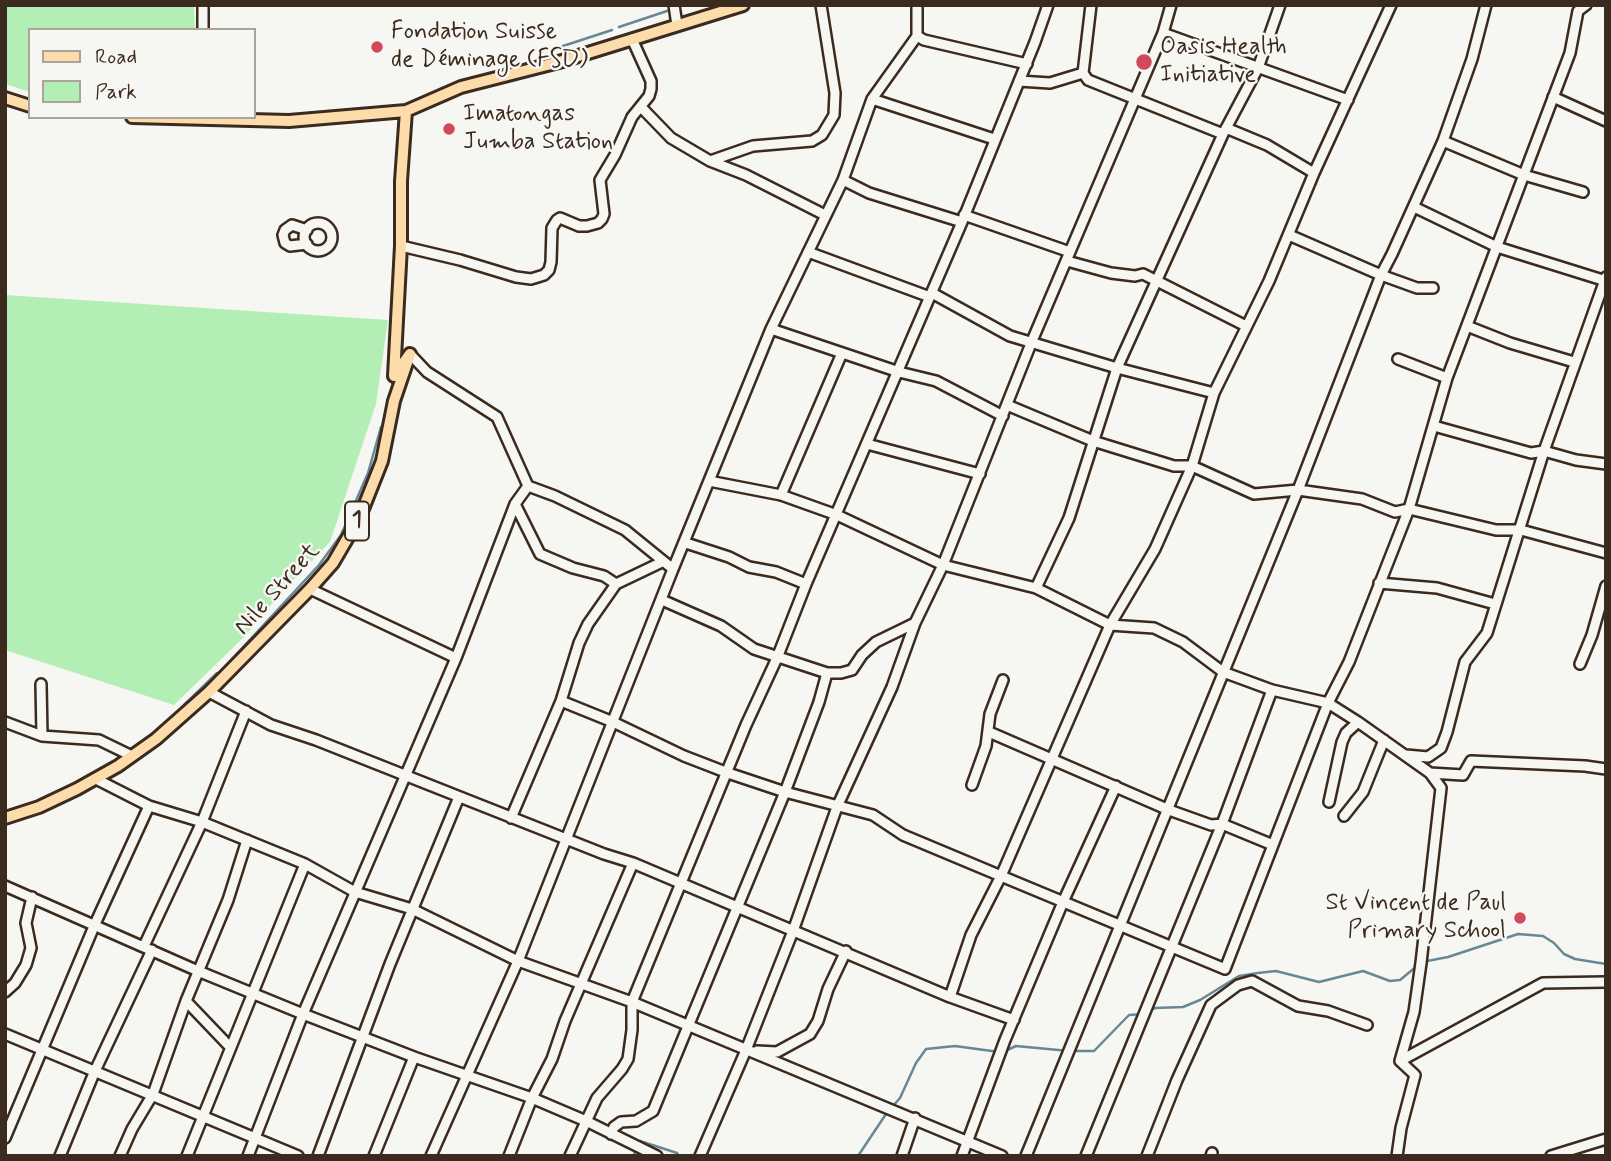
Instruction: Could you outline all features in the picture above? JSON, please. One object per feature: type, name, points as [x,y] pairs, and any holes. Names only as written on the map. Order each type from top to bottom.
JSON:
[{"type":"main road","points":[[231,119],[289,121],[406,111],[461,88],[524,72],[743,5]]},
{"type":"main road","points":[[5,98],[28,105]]},
{"type":"main road","points":[[406,111],[394,376],[410,354]]},
{"type":"main road","name":"Nile Street","points":[[5,818],[50,802],[96,779],[164,733],[209,692],[310,590],[341,551],[369,495],[382,461],[394,401],[410,354]]},
{"type":"street","points":[[202,5],[203,28]]},
{"type":"street","points":[[674,5],[677,24]]},
{"type":"street","points":[[710,161],[753,146],[812,141],[822,135],[834,115],[835,93],[821,5]]},
{"type":"street","points":[[431,1156],[518,961],[771,329],[842,180],[872,99],[917,36],[917,5]]},
{"type":"street","points":[[570,1156],[597,1098],[628,1059],[632,1002],[746,725],[963,219],[1027,64],[1048,5]]},
{"type":"street","points":[[1091,5],[1083,73],[1088,80],[1267,145],[1314,173]]},
{"type":"street","points":[[700,1156],[749,1051],[837,807],[892,687],[915,623],[943,565],[1082,220],[1163,33],[1171,5]]},
{"type":"street","points":[[1036,588],[1069,519],[1117,368],[1224,131],[1258,68],[1280,5]]},
{"type":"street","points":[[950,997],[971,935],[1000,876],[1110,625],[1155,549],[1192,466],[1214,393],[1269,281],[1314,173],[1391,5]]},
{"type":"street","points":[[1026,1156],[1298,491],[1381,275],[1443,141],[1472,59],[1486,5]]},
{"type":"street","points":[[561,701],[728,773],[785,792],[873,815],[903,835],[1225,969],[1328,703],[1349,662],[1409,509],[1447,378],[1570,53],[1578,11],[1586,5]]},
{"type":"street","points":[[1163,33],[1348,100]]},
{"type":"street","points":[[917,36],[924,40],[1027,64]]},
{"type":"street","points":[[401,246],[516,277],[531,279],[544,275],[551,262],[552,228],[557,219],[587,226],[602,219],[604,214],[600,180],[615,155],[623,133],[651,89],[651,81],[632,39]]},
{"type":"street","points":[[1019,81],[1050,83],[1083,73]]},
{"type":"street","points":[[1553,97],[1606,121]]},
{"type":"street","points":[[872,99],[994,139]]},
{"type":"street","points":[[641,107],[671,138],[710,161],[746,175],[825,215]]},
{"type":"street","points":[[1443,141],[1524,176],[1583,192]]},
{"type":"street","points":[[842,180],[869,193],[963,219],[1111,273],[1135,276],[1143,274],[1157,279],[1246,326]]},
{"type":"street","points":[[1404,755],[1429,757],[1441,748],[1465,662],[1487,633],[1574,362],[1605,279],[1497,247],[1414,207]]},
{"type":"street","points":[[314,224],[322,224],[330,229],[332,237],[329,245],[322,250],[313,250],[307,244],[307,230],[314,224]]},
{"type":"street","points":[[307,230],[292,225],[283,235],[285,243],[290,246],[307,244]]},
{"type":"street","points":[[1289,236],[1381,275],[1417,288],[1433,288]]},
{"type":"street","points":[[808,252],[931,295],[1010,336],[1214,393]]},
{"type":"street","points":[[1467,326],[1510,343],[1574,362]]},
{"type":"street","points":[[771,329],[899,372],[936,381],[1003,416]]},
{"type":"street","points":[[410,354],[427,372],[497,417],[528,486],[625,530],[673,569]]},
{"type":"street","points":[[781,495],[842,354]]},
{"type":"street","points":[[1398,359],[1447,378]]},
{"type":"street","points":[[1007,405],[1093,441],[1174,466],[1192,466],[1254,494],[1298,491],[1363,499],[1395,512],[1409,509],[1496,530],[1521,530],[1606,553]]},
{"type":"street","points":[[1434,426],[1521,451],[1544,452],[1606,464]]},
{"type":"street","points":[[867,444],[980,474]]},
{"type":"street","points":[[709,481],[781,495],[837,514],[943,565],[1036,588],[1110,625],[1154,628],[1183,642],[1223,672],[1272,690],[1328,703],[1430,773],[1439,783],[1440,794],[1421,962],[1413,1012],[1400,1060]]},
{"type":"street","points":[[248,1156],[303,1014],[456,658],[515,505],[528,486]]},
{"type":"street","points":[[515,505],[540,554],[573,568],[604,576],[616,584]]},
{"type":"street","points":[[686,543],[729,557],[749,567],[776,572],[806,584]]},
{"type":"street","points":[[511,818],[561,701],[579,643],[588,624],[616,584],[662,562]]},
{"type":"street","points":[[1379,583],[1437,587],[1495,604]]},
{"type":"street","points":[[1580,664],[1592,635],[1606,586]]},
{"type":"street","points":[[310,590],[456,658]]},
{"type":"street","points":[[662,600],[721,626],[754,649],[827,673],[852,670],[862,655],[876,642],[915,623]]},
{"type":"street","points":[[611,1134],[614,1127],[621,1122],[636,1121],[653,1111],[785,792],[819,702],[827,673]]},
{"type":"street","points":[[972,785],[986,746],[990,714],[1003,680]]},
{"type":"street","points":[[41,684],[42,736]]},
{"type":"street","points":[[1086,1156],[1222,824],[1272,690]]},
{"type":"street","points":[[209,692],[271,725],[633,863],[736,909],[950,997],[1014,1020]]},
{"type":"street","points":[[60,1156],[202,822],[246,711]]},
{"type":"street","points":[[5,722],[42,736],[99,740],[132,756]]},
{"type":"street","points":[[1329,802],[1342,742],[1346,733],[1358,722]]},
{"type":"street","points":[[989,732],[1169,810],[1210,825],[1222,824],[1273,845]]},
{"type":"street","points":[[1344,816],[1363,792],[1384,740]]},
{"type":"street","points":[[1430,773],[1463,775],[1471,761],[1606,769]]},
{"type":"street","points":[[96,779],[149,806],[202,822],[305,864],[355,892],[412,909],[518,961],[632,1002],[1002,1156]]},
{"type":"street","points":[[962,1156],[1063,902],[1116,786]]},
{"type":"street","points":[[318,1156],[362,1036],[459,797]]},
{"type":"street","points":[[5,1138],[95,924],[149,806]]},
{"type":"street","points":[[120,1156],[153,1094],[186,1001],[228,900],[247,840]]},
{"type":"street","points":[[509,1156],[633,863]]},
{"type":"street","points":[[187,1156],[305,864]]},
{"type":"street","points":[[5,886],[303,1014],[414,1057],[532,1098],[657,1156]]},
{"type":"street","points":[[5,992],[15,983],[26,965],[31,948],[26,923],[32,897]]},
{"type":"street","points":[[749,1051],[777,1052],[810,1034],[846,952]]},
{"type":"street","points":[[1147,1156],[1211,1005],[1238,985],[1252,981],[1298,1006],[1328,1011],[1367,1025]]},
{"type":"street","points":[[1400,1060],[1543,983],[1606,982]]},
{"type":"street","points":[[186,1001],[230,1047]]},
{"type":"street","points":[[5,1034],[298,1156]]},
{"type":"street","points":[[374,1156],[414,1057]]},
{"type":"street","points":[[1397,1156],[1403,1119],[1415,1076],[1400,1060]]},
{"type":"street","points":[[902,1156],[915,1118]]},
{"type":"street","points":[[1551,1156],[1606,1139]]},
{"type":"green space","points":[[5,5],[194,5],[195,28],[28,28],[28,91],[5,84]]},
{"type":"green space","points":[[5,295],[388,320],[376,404],[330,542],[244,637],[174,705],[5,650]]},
{"type":"waterway","points":[[619,27],[667,11]]},
{"type":"waterway","points":[[560,47],[612,30]]},
{"type":"waterway","points":[[232,659],[319,565],[341,535],[368,473],[381,427]]},
{"type":"waterway","points":[[184,705],[217,673]]},
{"type":"waterway","points":[[1422,962],[1448,957],[1518,934],[1543,936],[1564,954],[1575,959],[1606,964]]},
{"type":"waterway","points":[[1148,1011],[1155,1008],[1183,1007],[1200,1000],[1239,976],[1276,971],[1319,982],[1363,971],[1390,981],[1400,980],[1417,966]]},
{"type":"waterway","points":[[1005,1051],[1016,1046],[1094,1051],[1129,1015],[1143,1014]]},
{"type":"waterway","points":[[893,1106],[926,1049],[955,1046],[999,1052]]},
{"type":"waterway","points":[[858,1156],[888,1111]]},
{"type":"waterway","points":[[638,1143],[640,1141],[679,1156]]},
{"type":"waterway","points":[[634,1156],[635,1150]]},
{"type":"place","name":"Fondation Suisse de Déminage (FSD)","points":[[377,47]]},
{"type":"place","name":"Oasis Health Initiative","points":[[1144,62]]},
{"type":"place","name":"Imatongas Jumba Station","points":[[449,129]]},
{"type":"place","name":"St Vincent de Paul Primary School","points":[[1520,918]]}]
